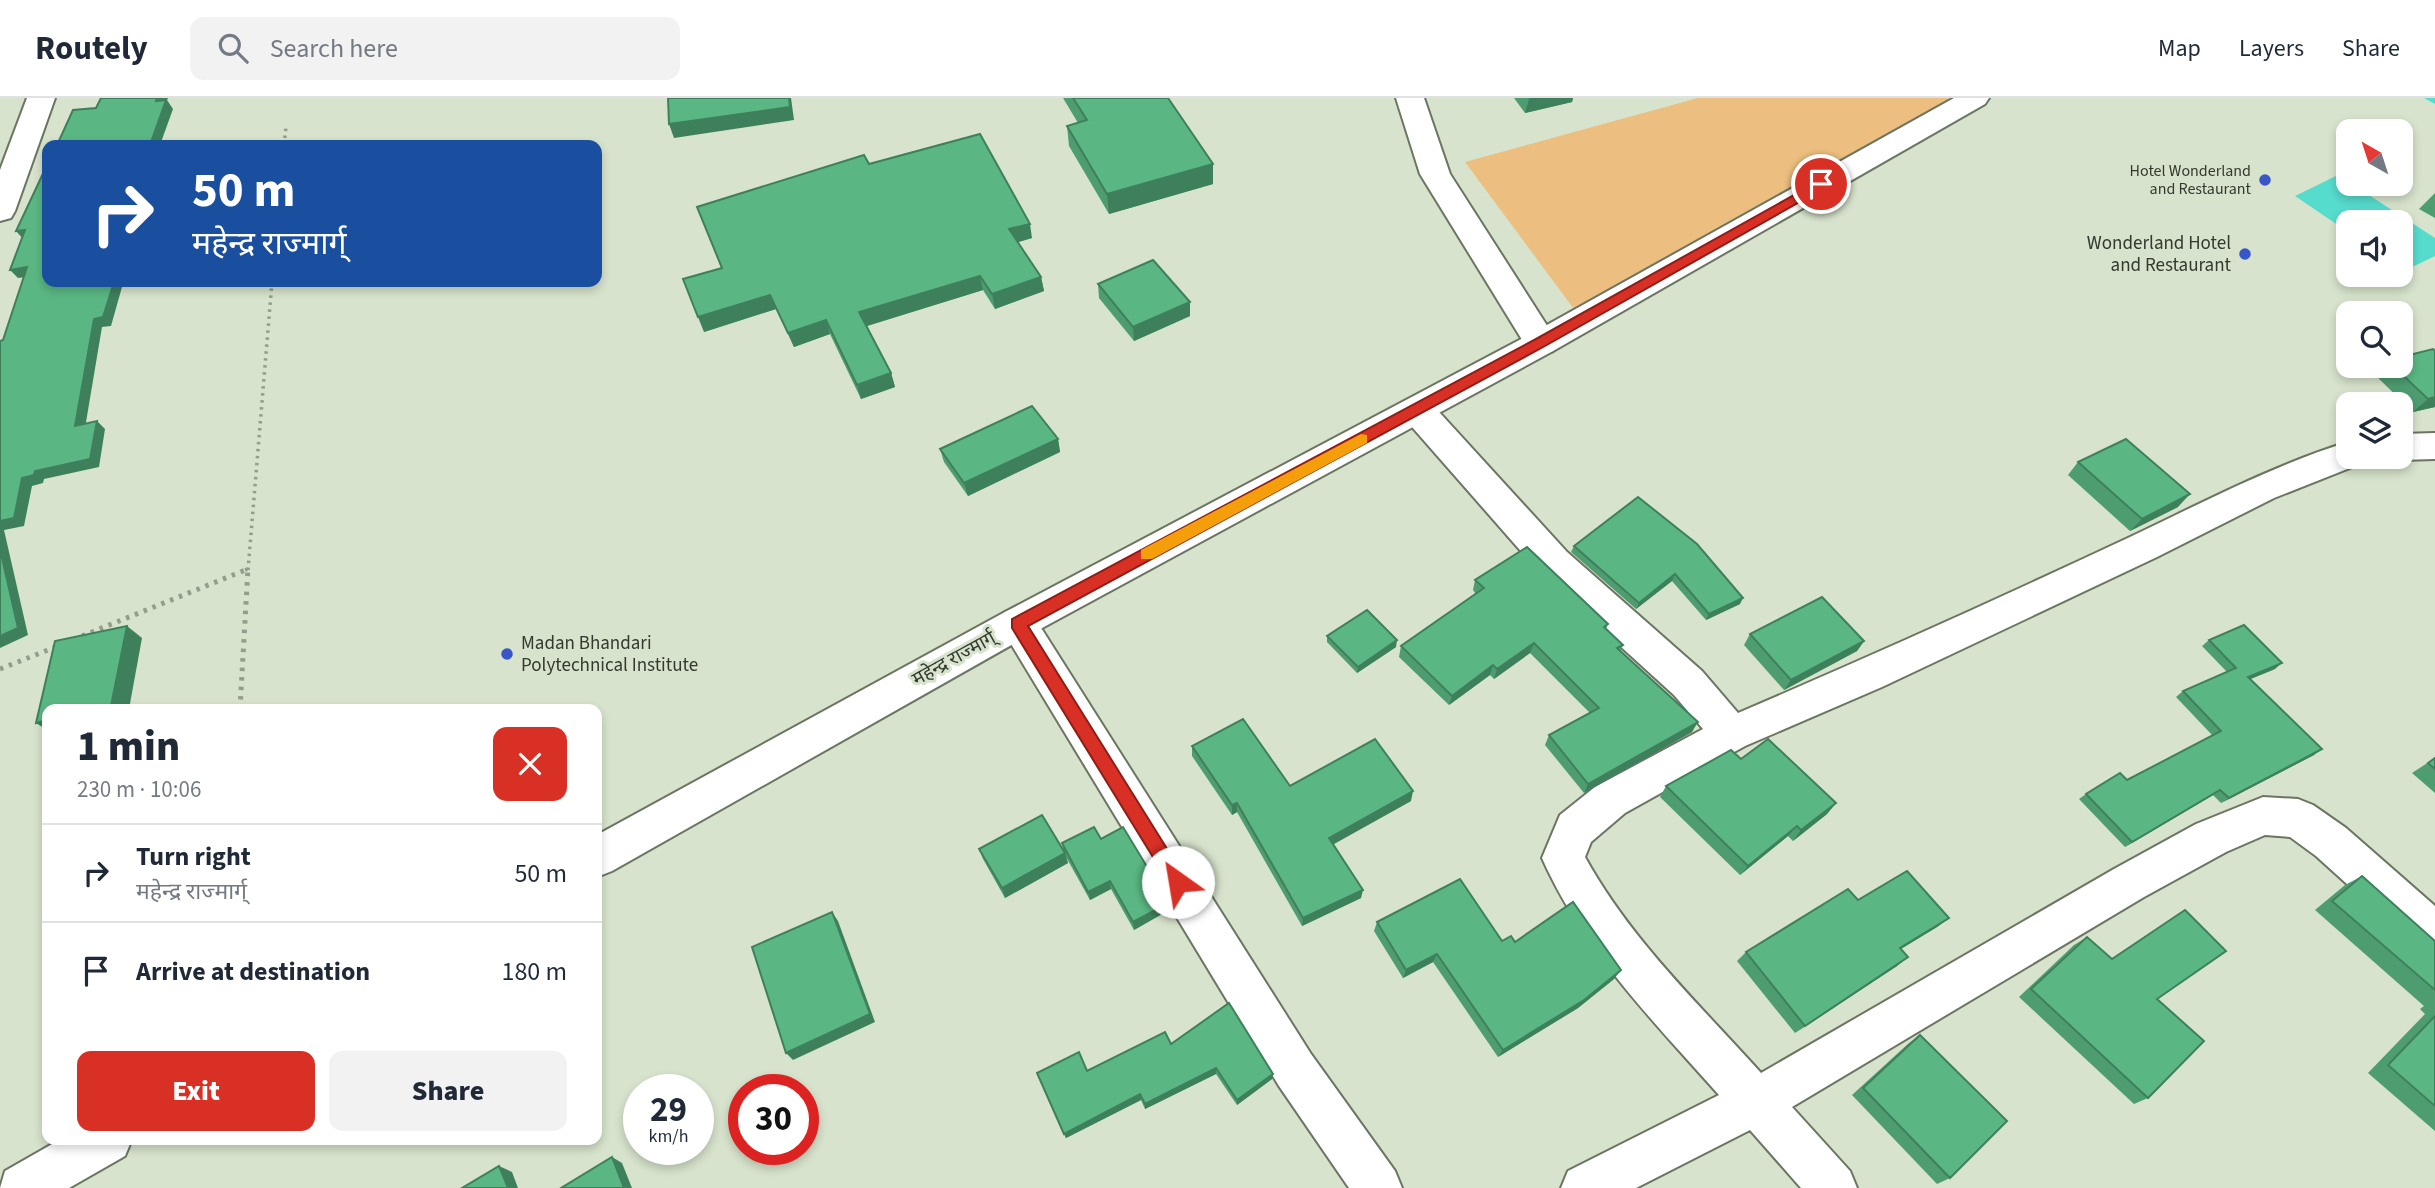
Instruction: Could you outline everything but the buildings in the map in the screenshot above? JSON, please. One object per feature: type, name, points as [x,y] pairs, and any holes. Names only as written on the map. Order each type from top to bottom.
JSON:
[{"type":"main road","points":[[0,211],[41,98]]},
{"type":"main road","points":[[1410,98],[1435,174],[1541,342]]},
{"type":"main road","name":"महेन्द्र राज्मार्ग्","points":[[602,854],[1018,623],[1541,342],[1975,98]]},
{"type":"main road","points":[[1417,410],[1554,563],[1688,683],[1731,734]]},
{"type":"main road","points":[[2413,447],[2435,446]]},
{"type":"main road","points":[[1833,1188],[1622,952],[1586,901],[1563,858],[1575,829],[1610,800],[1731,734],[1868,675],[2144,547],[2261,488],[2336,460]]},
{"type":"main road","points":[[1018,623],[1295,1070],[1378,1188]]},
{"type":"main road","points":[[1585,1188],[1758,1101],[2129,883],[2211,838],[2263,816],[2298,818],[2331,842],[2435,934]]},
{"type":"main road","points":[[22,1188],[97,1145]]},
{"type":"path","points":[[285,140],[286,127]]},
{"type":"path","points":[[240,704],[248,569],[272,287]]},
{"type":"path","points":[[74,639],[248,569]]},
{"type":"path","points":[[0,669],[62,644]]},
{"type":"shaded area","points":[[1698,98],[1947,98],[1969,109],[1588,328],[1465,162]]},
{"type":"water","points":[[2336,176],[2336,196],[2370,196],[2392,210],[2336,210],[2336,224],[2295,196]]},
{"type":"water","points":[[2413,224],[2435,238],[2435,256],[2413,267]]},
{"type":"waterway","points":[[2429,98],[2435,101]]},
{"type":"slow traffic","points":[[1146,554],[1361,439]]},
{"type":"place","name":"Hotel Wonderland and Restaurant","points":[[2265,180]]},
{"type":"place","name":"Wonderland Hotel and Restaurant","points":[[2245,254]]},
{"type":"place","name":"Madan Bhandari Polytechnical Institute","points":[[507,654]]},
{"type":"route","points":[[1178,882],[1018,623],[1417,410],[1821,184]]}]
